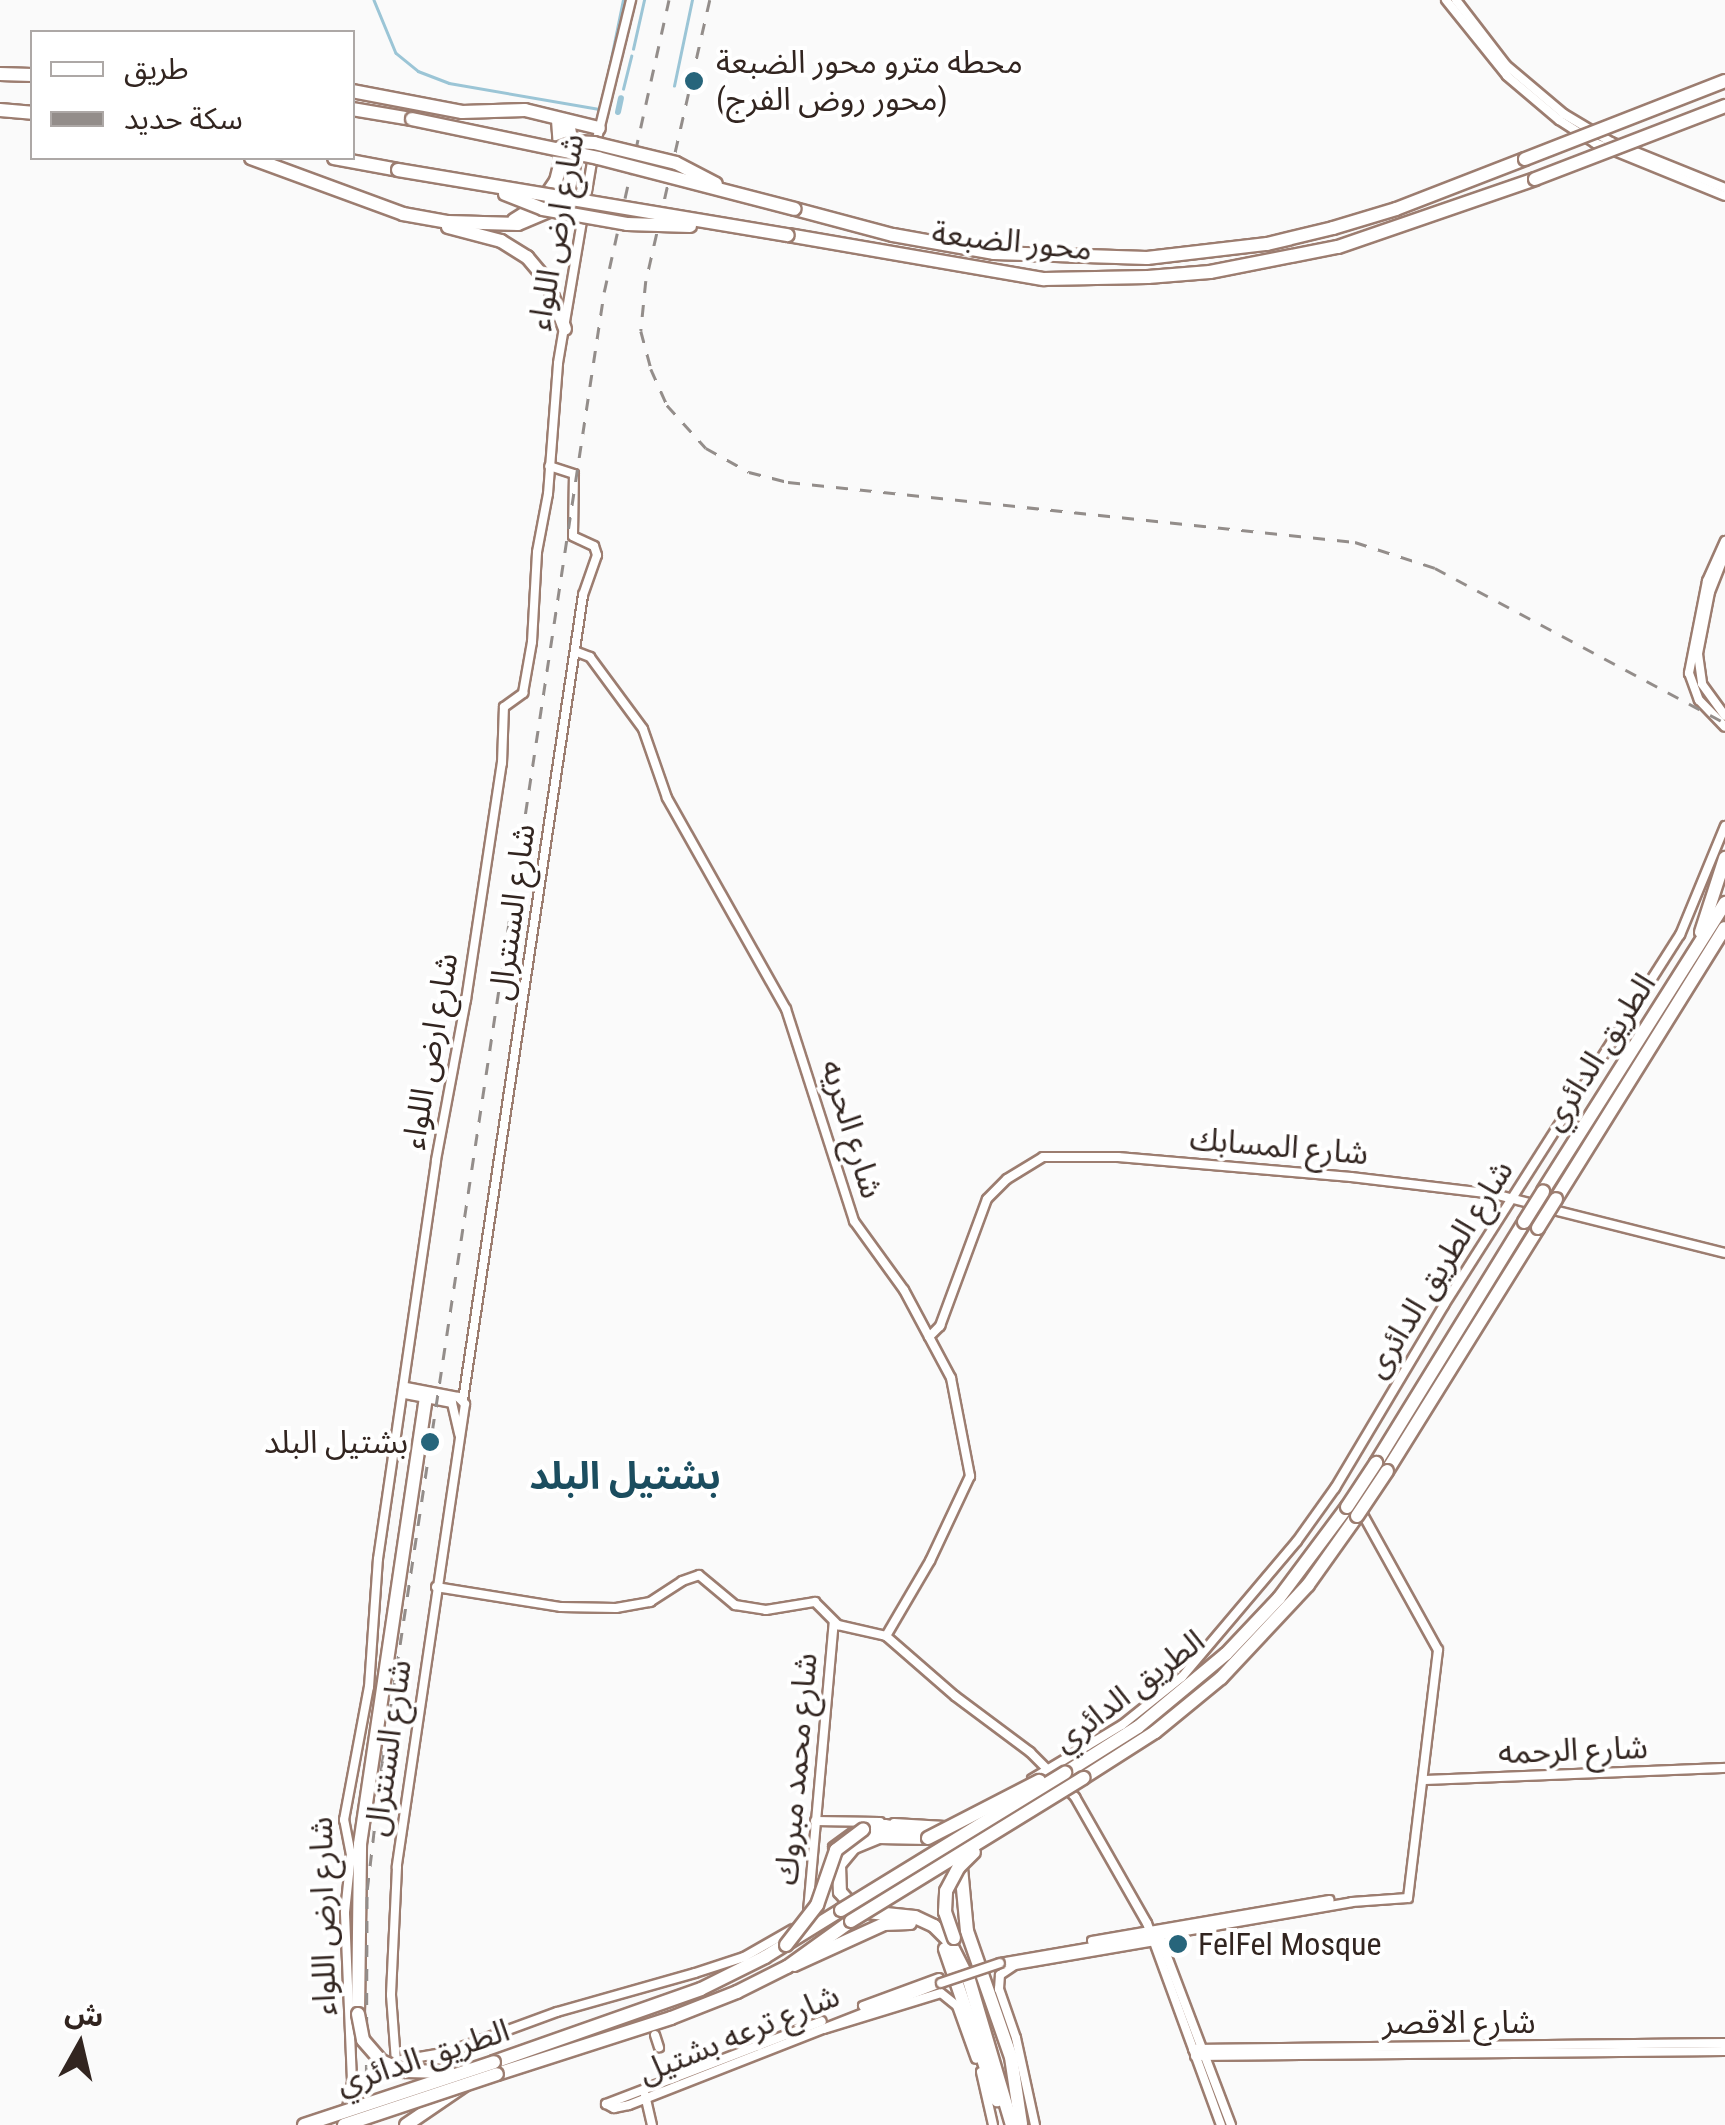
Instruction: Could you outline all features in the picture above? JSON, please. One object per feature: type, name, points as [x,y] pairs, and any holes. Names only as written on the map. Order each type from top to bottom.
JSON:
[{"type":"highway","points":[[0,74],[30,75]]},
{"type":"highway","name":"محور الضبعة","points":[[355,110],[557,149],[893,235],[994,253],[1147,258],[1267,244],[1396,209],[1725,80]]},
{"type":"highway","points":[[355,91],[454,111],[518,109],[599,128]]},
{"type":"highway","name":"محور الضبعة","points":[[345,160],[494,187],[543,209],[636,226],[708,223],[1044,279],[1148,277],[1210,272],[1338,247],[1722,108]]},
{"type":"highway","points":[[0,110],[30,112]]},
{"type":"highway","points":[[432,220],[532,221],[551,210],[565,194],[574,166],[563,121]]},
{"type":"highway","points":[[256,160],[374,206],[500,241],[527,257],[547,281],[565,328]]},
{"type":"highway","points":[[1703,952],[1725,858]]},
{"type":"highway","name":"الطريق الدائري","points":[[1703,952],[1725,902]]},
{"type":"highway","name":"الطريق الدائري","points":[[304,2125],[703,2006],[786,1967],[851,1921],[1155,1732],[1221,1678],[1300,1595],[1538,1228],[1691,970],[1725,928]]},
{"type":"highway","points":[[1703,952],[1725,942]]},
{"type":"highway","name":"الطريق الدائري","points":[[1381,1467],[1543,1191],[1677,993]]},
{"type":"highway","points":[[426,1397],[353,1881],[358,2014],[364,2040],[386,2064],[463,2078]]},
{"type":"highway","name":"الطريق الدائري","points":[[496,2068],[656,2008],[786,1945],[843,1906],[1064,1778],[1153,1716],[1226,1654],[1352,1511]]},
{"type":"highway","points":[[1012,2125],[969,1980],[944,1936],[915,1918],[866,1915],[843,1906],[837,1874],[850,1850],[879,1837],[928,1838],[1023,1788],[1064,1778]]},
{"type":"highway","points":[[786,1945],[818,1905],[836,1850],[866,1826],[890,1824],[936,1836],[952,1845],[961,1859],[967,1931],[1012,2057],[1021,2124]]},
{"type":"highway","points":[[992,1836],[959,1866],[948,1884],[944,1912],[986,2006],[1021,2124]]},
{"type":"highway","points":[[786,1967],[884,1924],[909,1923],[932,1934],[948,1953],[980,2039],[1003,2125]]},
{"type":"highway","points":[[406,2125],[463,2078]]},
{"type":"highway","name":"الطريق الدائري","points":[[344,2125],[463,2078]]},
{"type":"street","name":"شارع ارض اللواء","points":[[344,2125],[352,2080],[344,1912],[353,1881],[344,1814],[368,1687],[378,1556],[436,1160],[466,1000],[502,763],[504,707],[523,693],[532,642],[537,552],[550,466],[548,443],[565,328],[599,128],[630,0]]},
{"type":"street","points":[[1446,0],[1507,76],[1559,120],[1595,143],[1725,196]]},
{"type":"street","points":[[1456,0],[1506,65],[1564,114],[1611,142],[1725,188]]},
{"type":"street","name":"شارع السنترال","points":[[550,466],[574,474],[573,536],[597,550],[583,595],[436,1587],[394,1904],[394,2056],[397,2062],[405,2063],[638,1989]]},
{"type":"street","points":[[1725,541],[1707,581],[1689,673],[1699,700],[1725,727]]},
{"type":"street","points":[[1725,554],[1706,608],[1698,662],[1706,694],[1725,716]]},
{"type":"street","name":"شارع الحريه","points":[[577,652],[590,657],[643,730],[666,798],[789,1016],[854,1221],[904,1290],[951,1378],[970,1470],[930,1561],[886,1636]]},
{"type":"street","name":"شارع الطريق الدائرى","points":[[890,1824],[950,1826],[1050,1769],[1148,1705],[1189,1671],[1275,1570],[1343,1476],[1512,1198],[1680,935],[1725,826]]},
{"type":"street","name":"شارع المسابك","points":[[929,1338],[940,1326],[987,1199],[1007,1179],[1043,1157],[1098,1156],[1217,1164],[1436,1186],[1512,1198],[1725,1253]]},
{"type":"street","points":[[405,1390],[452,1403],[459,1434]]},
{"type":"street","points":[[405,1390],[464,1400]]},
{"type":"street","points":[[393,1474],[414,1476]]},
{"type":"street","name":"شارع ترعه بشتيل","points":[[644,2092],[999,1961],[1153,1933],[1408,1895],[1438,1650],[1343,1476]]},
{"type":"street","points":[[436,1587],[561,1607],[616,1608],[650,1602],[682,1581],[700,1576],[735,1605],[766,1610],[814,1602],[834,1622],[886,1636],[1064,1778],[1153,1933],[1222,2125]]},
{"type":"street","name":"شارع محمد مبروك","points":[[638,1989],[744,1956],[805,1918],[811,1894],[834,1622]]},
{"type":"street","name":"شارع الرحمه","points":[[1422,1780],[1725,1768]]},
{"type":"street","points":[[816,1822],[866,1826]]},
{"type":"street","points":[[843,1906],[811,1894],[837,1842],[866,1826]]},
{"type":"street","points":[[1034,2125],[1016,2038],[999,1988],[1000,1975],[1015,1965],[1153,1933]]},
{"type":"street","name":"شارع ترعه بشتيل","points":[[644,2092],[940,1981]]},
{"type":"street","points":[[638,1989],[643,2003]]},
{"type":"street","points":[[819,2028],[836,2028],[932,1993],[946,1995],[957,2006],[964,2024],[983,2077],[993,2125]]},
{"type":"street","points":[[655,2035],[659,2047]]},
{"type":"street","name":"شارع الاقصر","points":[[1198,2052],[1725,2043]]},
{"type":"street","points":[[1198,2052],[1231,2125]]},
{"type":"street","name":"شارع الاقصر","points":[[1198,2052],[1725,2052]]},
{"type":"street","points":[[644,2092],[652,2125]]},
{"type":"waterway","points":[[374,0],[396,53],[418,71],[449,83],[599,109]]},
{"type":"waterway","points":[[603,98],[623,0]]},
{"type":"waterway","points":[[633,49],[644,0]]},
{"type":"waterway","points":[[674,86],[692,0]]},
{"type":"waterway","points":[[623,89],[631,56]]},
{"type":"waterway","points":[[618,112],[621,98]]},
{"type":"railway","points":[[366,2125],[367,1890],[382,1763],[604,292],[669,0]]},
{"type":"railway","points":[[710,0],[646,281],[641,331],[651,369],[667,405],[706,448],[749,472],[788,482],[1355,542],[1435,568],[1725,723]]},
{"type":"place","name":"محطه مترو محور الضبعة (محور روض الفرج)","points":[[694,81]]},
{"type":"place","name":"بشتيل البلد","points":[[430,1442]]},
{"type":"place","name":"FelFel Mosque","points":[[1178,1944]]},
{"type":"district","name":"بشتيل البلد","points":[[625,1477]]}]
